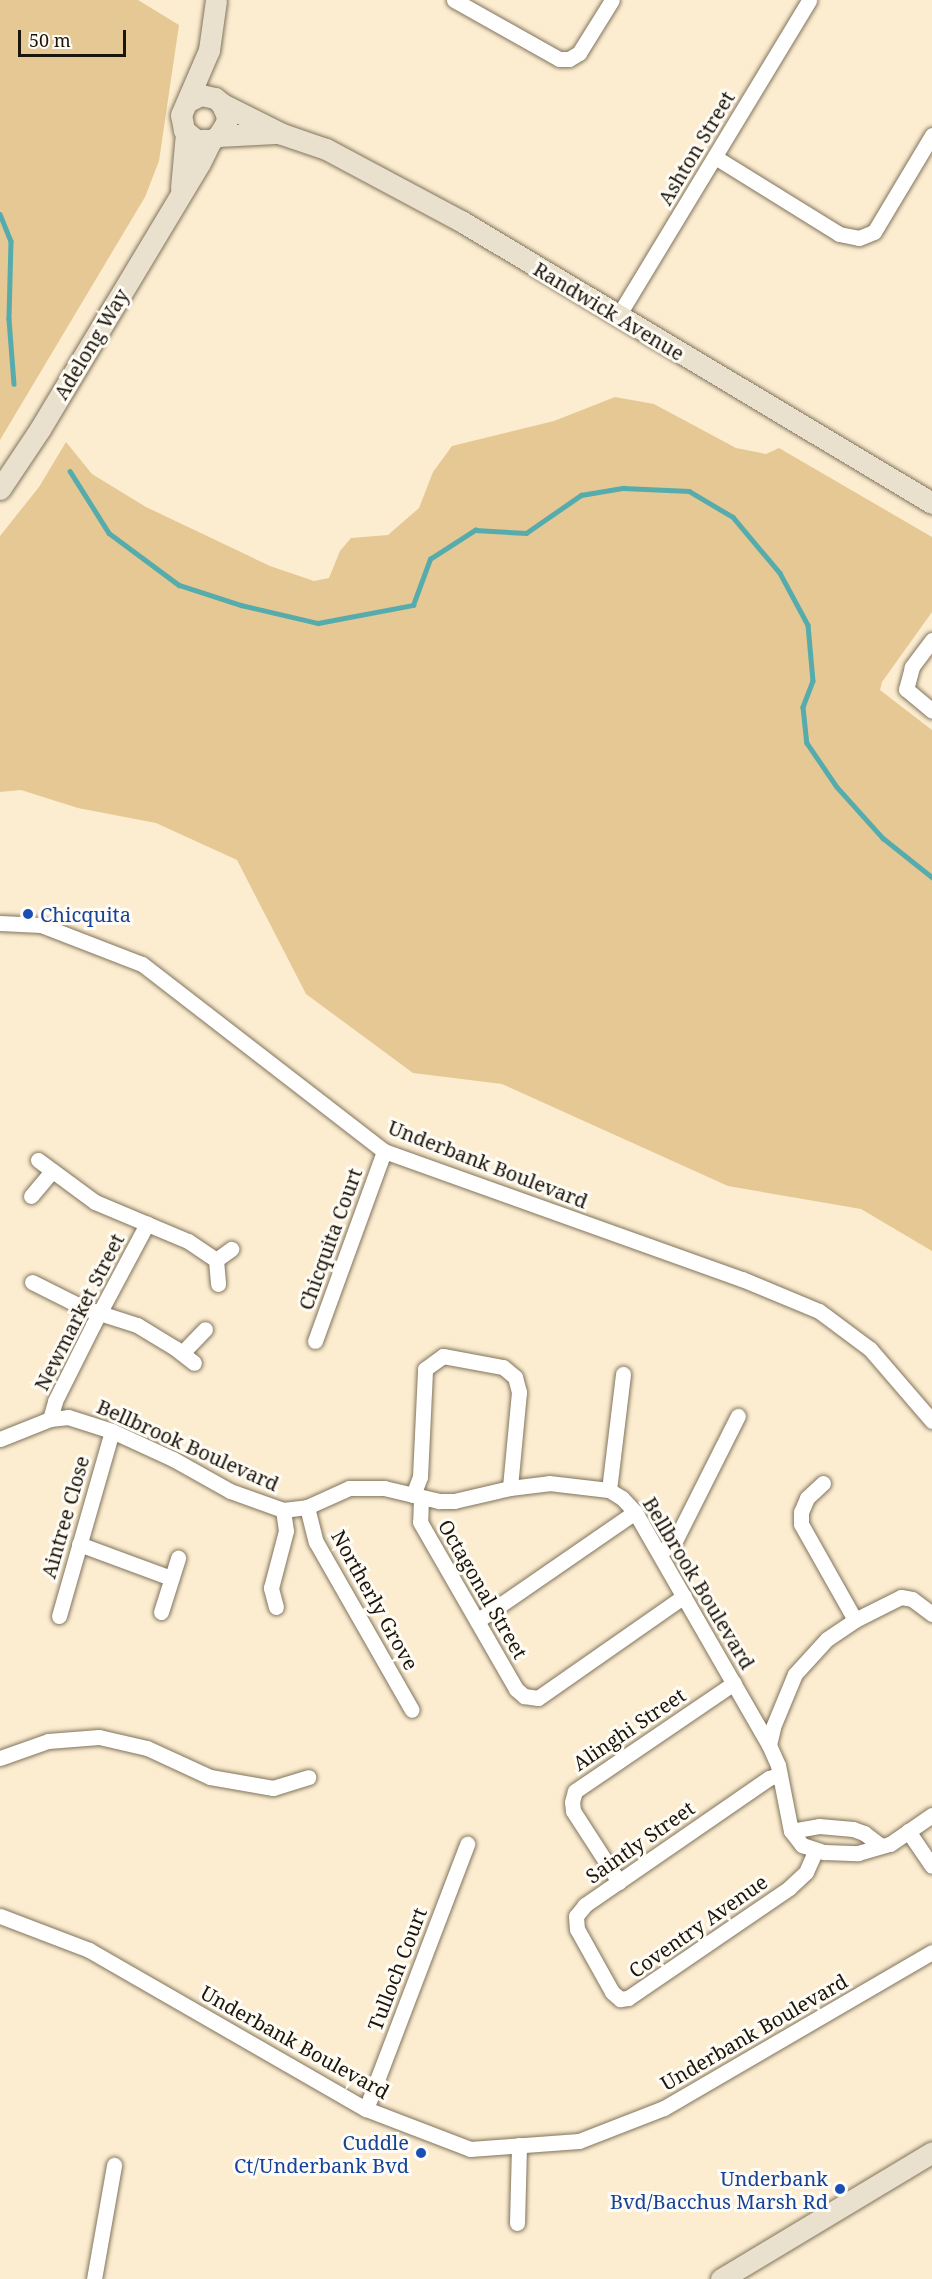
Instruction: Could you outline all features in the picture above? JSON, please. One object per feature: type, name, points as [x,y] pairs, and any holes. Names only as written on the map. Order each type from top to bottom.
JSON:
[{"type":"street","points":[[209,50],[220,102],[227,116],[226,123],[214,138],[196,140],[186,133],[181,123],[181,115],[209,50],[216,0]]},
{"type":"street","points":[[454,0],[559,59],[569,59],[579,53],[612,0]]},
{"type":"street","name":"Ashton Street","points":[[618,316],[808,0]]},
{"type":"street","points":[[187,102],[201,95],[220,102]]},
{"type":"street","name":"Randwick Avenue","points":[[220,102],[279,133],[326,149],[371,171],[461,221],[932,503]]},
{"type":"street","name":"Adelong Way","points":[[180,197],[186,133]]},
{"type":"street","name":"Randwick Avenue","points":[[214,138],[279,133]]},
{"type":"street","points":[[715,157],[839,234],[858,238],[874,232],[932,135]]},
{"type":"street","name":"Adelong Way","points":[[0,489],[40,429],[214,138]]},
{"type":"street","points":[[932,640],[912,667],[906,689],[932,711]]},
{"type":"street","name":"Underbank Boulevard","points":[[0,923],[40,926],[142,964],[384,1151],[742,1279],[819,1311],[870,1349],[932,1421]]},
{"type":"street","name":"Chicquita Court","points":[[315,1341],[384,1151]]},
{"type":"street","points":[[38,1160],[96,1202],[188,1241],[216,1260]]},
{"type":"street","points":[[31,1196],[52,1171]]},
{"type":"street","name":"Newmarket Street","points":[[50,1419],[56,1401],[99,1314],[147,1224]]},
{"type":"street","points":[[216,1260],[231,1249]]},
{"type":"street","points":[[216,1260],[218,1284]]},
{"type":"street","points":[[32,1282],[99,1314],[137,1325],[188,1358],[205,1329]]},
{"type":"street","name":"Octagonal Street","points":[[510,1488],[519,1392],[515,1377],[503,1367],[443,1356],[424,1369],[420,1477],[417,1497],[420,1522],[516,1689],[524,1696],[538,1698],[684,1596]]},
{"type":"street","points":[[609,1491],[623,1374]]},
{"type":"street","points":[[661,1552],[675,1540],[738,1416]]},
{"type":"street","name":"Bellbrook Boulevard","points":[[2,1438],[50,1419],[68,1417],[112,1431],[230,1491],[284,1510],[307,1507],[349,1488],[384,1488],[417,1497],[454,1502],[510,1488],[549,1483],[609,1491],[622,1498],[635,1512],[661,1552],[769,1745],[779,1775],[790,1832]]},
{"type":"street","name":"Aintree Close","points":[[59,1616],[112,1431]]},
{"type":"street","points":[[0,1453],[2,1438]]},
{"type":"street","points":[[823,1483],[807,1498],[801,1512],[801,1524],[855,1620]]},
{"type":"street","name":"Northerly Grove","points":[[307,1507],[316,1542],[412,1710]]},
{"type":"street","points":[[276,1607],[271,1588],[286,1531],[284,1510]]},
{"type":"street","points":[[477,1621],[635,1512]]},
{"type":"street","points":[[79,1544],[171,1578]]},
{"type":"street","points":[[161,1612],[178,1558]]},
{"type":"street","points":[[769,1745],[773,1727],[795,1674],[827,1640],[855,1620],[901,1597],[912,1599],[932,1614]]},
{"type":"street","name":"Alinghi Street","points":[[619,1882],[573,1810],[572,1802],[575,1791],[734,1683]]},
{"type":"street","points":[[0,1758],[48,1741],[99,1737],[147,1748],[210,1777],[273,1788],[308,1778]]},
{"type":"street","name":"Saintly Street","points":[[597,1969],[577,1929],[576,1916],[585,1905],[769,1778],[779,1775]]},
{"type":"street","points":[[790,1832],[802,1845],[816,1850],[858,1853],[881,1846],[932,1815]]},
{"type":"street","points":[[790,1832],[819,1826],[853,1829],[864,1833],[881,1846]]},
{"type":"street","points":[[908,1831],[932,1866]]},
{"type":"street","name":"Tulloch Court","points":[[366,2109],[467,1844]]},
{"type":"street","name":"Coventry Avenue","points":[[597,1969],[612,1992],[620,1998],[628,1998],[642,1991],[789,1888],[806,1872],[816,1850]]},
{"type":"street","name":"Underbank Boulevard","points":[[0,1916],[89,1950],[366,2109],[470,2149],[579,2140],[664,2108],[932,1952]]},
{"type":"street","points":[[517,2223],[519,2145]]},
{"type":"street","points":[[721,2279],[932,2152]]},
{"type":"street","points":[[94,2279],[114,2165]]},
{"type":"shaded area","points":[[0,0],[138,0],[179,25],[159,161],[145,197],[0,440]]},
{"type":"shaded area","points":[[615,397],[654,404],[736,448],[766,454],[779,448],[932,537],[932,612],[882,682],[880,690],[932,730],[932,1251],[861,1209],[728,1186],[502,1084],[413,1073],[306,994],[237,860],[156,823],[78,808],[21,790],[0,792],[0,536],[39,487],[66,442],[92,474],[146,507],[270,566],[314,581],[329,578],[340,551],[351,538],[388,535],[419,508],[433,472],[452,446],[554,421]]},
{"type":"waterway","points":[[0,214],[11,241],[9,319],[14,384]]},
{"type":"waterway","points":[[70,471],[109,533],[179,585],[241,605],[318,623],[413,605],[430,559],[475,530],[526,533],[581,495],[623,488],[689,491],[733,517],[780,573],[808,625],[813,681],[803,707],[807,743],[837,787],[883,838],[932,877]]},
{"type":"place","name":"Chicquita","points":[[28,914]]},
{"type":"place","name":"Cuddle Ct/Underbank Bvd","points":[[421,2153]]},
{"type":"place","name":"Underbank Bvd/Bacchus Marsh Rd","points":[[840,2189]]}]
